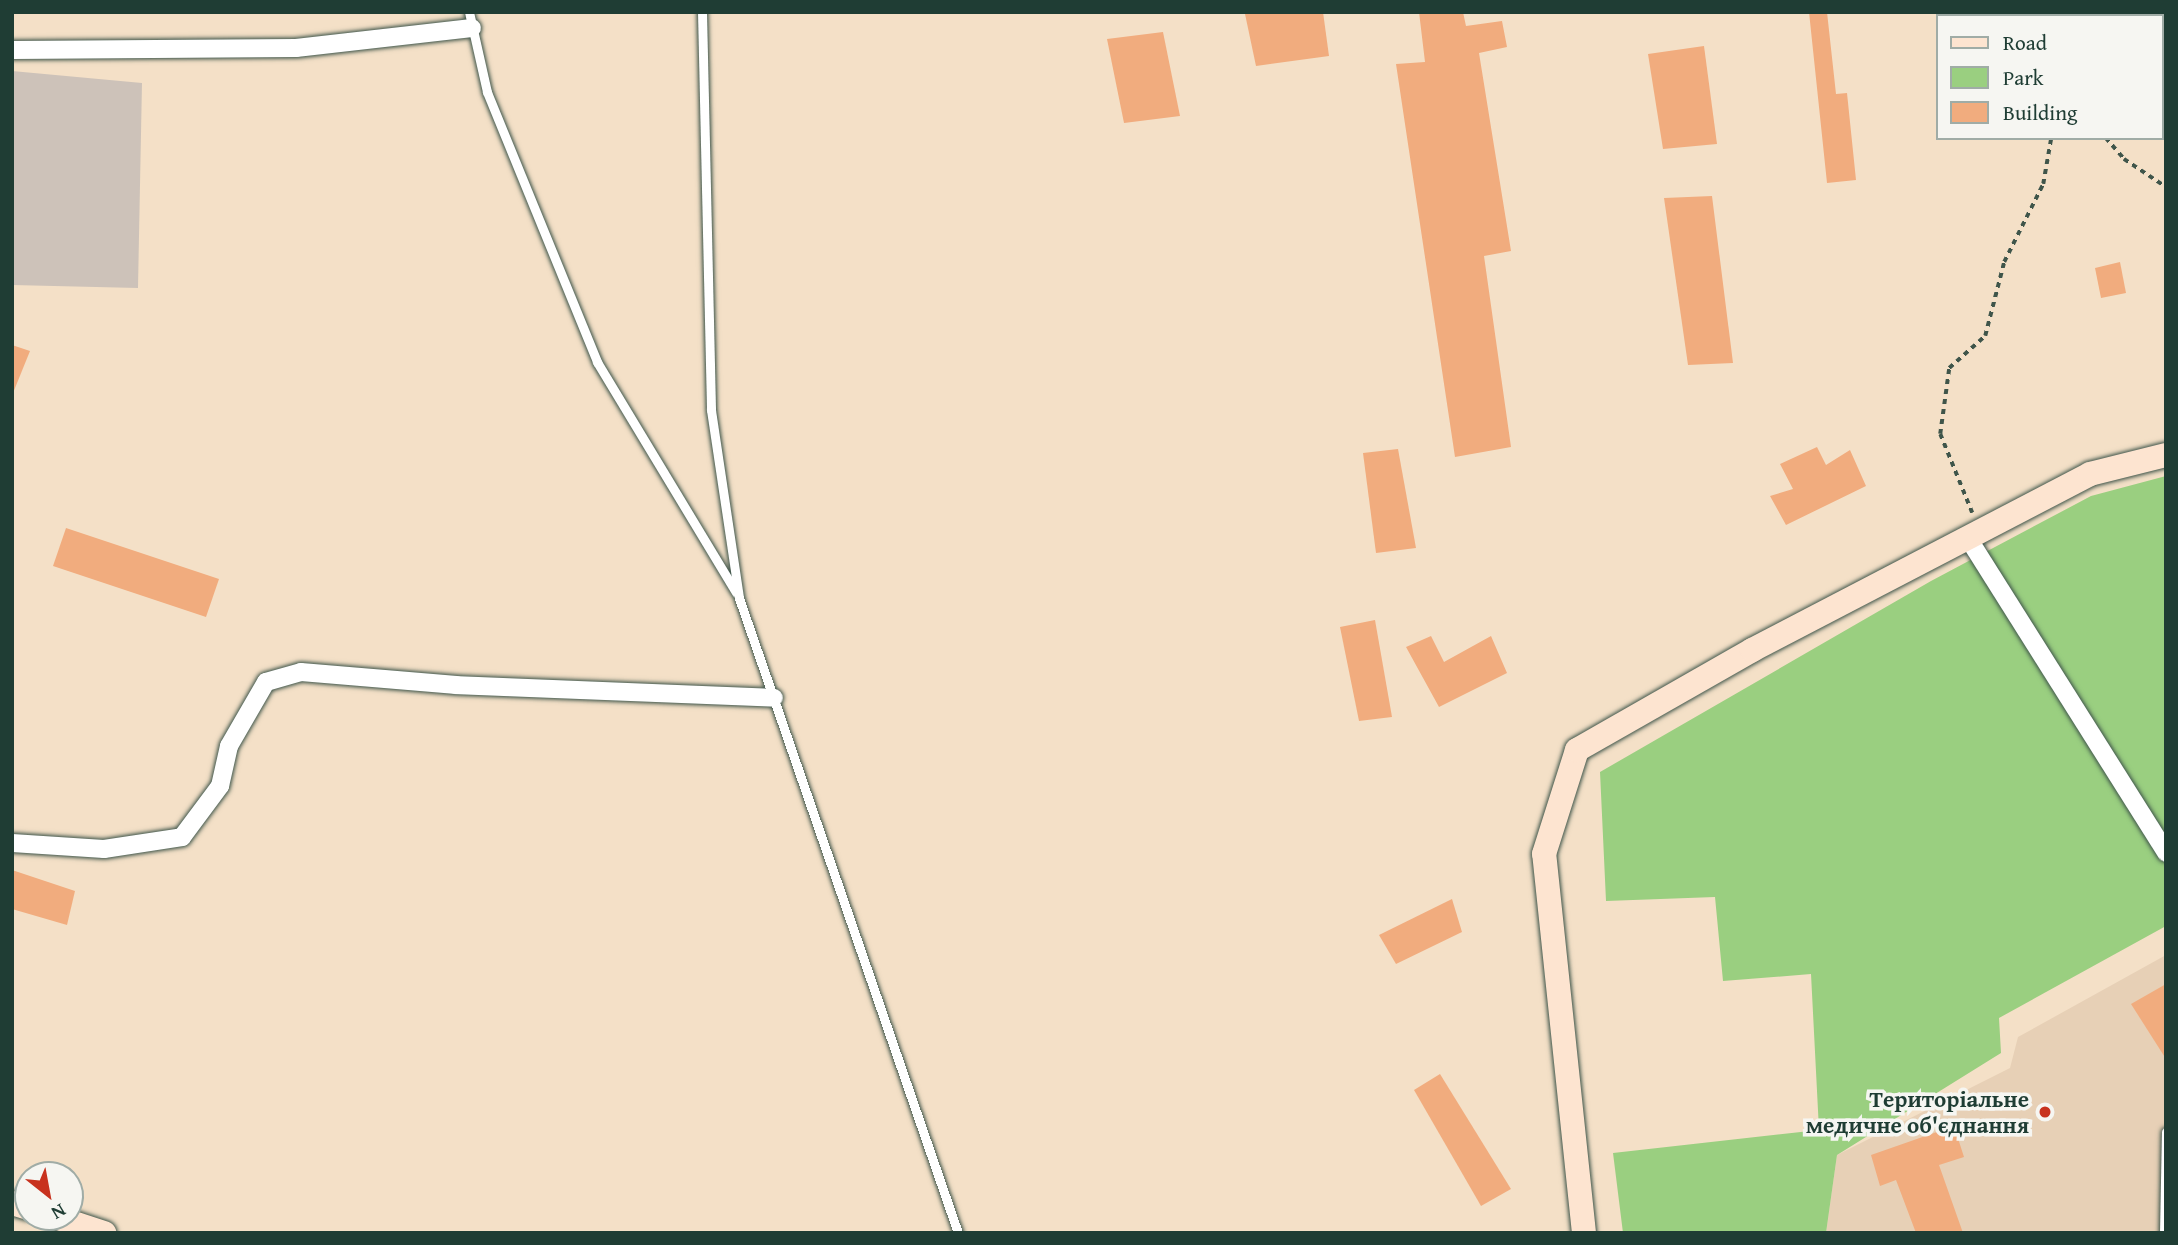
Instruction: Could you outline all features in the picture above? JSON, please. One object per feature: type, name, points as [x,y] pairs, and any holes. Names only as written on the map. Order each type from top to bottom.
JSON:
[{"type":"street","points":[[12,50],[296,48],[470,20]]},
{"type":"street","points":[[1584,1233],[1544,854],[1577,750],[1752,650],[2090,474],[2166,455]]},
{"type":"street","points":[[1973,535],[2166,853]]},
{"type":"street","points":[[12,843],[104,849],[182,837],[220,786],[229,746],[266,682],[301,671],[456,685],[774,698]]},
{"type":"street","points":[[84,1226],[104,1233]]},
{"type":"lane","points":[[702,12],[711,410],[739,598],[958,1233]]},
{"type":"lane","points":[[470,20],[487,92],[597,362],[739,598]]},
{"type":"lane","points":[[2164,1233],[2166,1132]]},
{"type":"path","points":[[1973,535],[1940,435],[1949,368],[1985,336],[2004,262],[2043,184],[2051,140]]},
{"type":"path","points":[[2108,140],[2124,159],[2166,187]]},
{"type":"shaded area","points":[[12,71],[142,83],[138,288],[12,285]]},
{"type":"shaded area","name":"Територіальне медичне об'єднання","points":[[2166,955],[2166,1233],[1826,1233],[1837,1155],[2010,1068],[2018,1037]]},
{"type":"green space","points":[[2166,476],[2166,926],[1999,1018],[2001,1053],[1837,1155],[1826,1233],[1623,1233],[1613,1153],[1819,1130],[1811,974],[1723,981],[1715,897],[1606,901],[1600,772],[1931,581],[2091,496]]},
{"type":"building","points":[[1323,12],[1329,56],[1256,66],[1245,14]]},
{"type":"building","points":[[1419,12],[1463,12],[1466,26],[1502,21],[1507,47],[1479,53],[1511,251],[1484,256],[1511,447],[1455,457],[1396,64],[1425,62]]},
{"type":"building","points":[[1809,12],[1827,12],[1836,94],[1847,93],[1856,180],[1827,183]]},
{"type":"building","points":[[1163,32],[1180,116],[1124,123],[1107,39]]},
{"type":"building","points":[[1704,46],[1717,144],[1663,149],[1648,54]]},
{"type":"building","points":[[1712,196],[1733,363],[1688,365],[1664,198]]},
{"type":"building","points":[[2120,262],[2126,293],[2101,298],[2095,268]]},
{"type":"building","points":[[12,345],[30,351],[13,393],[12,393]]},
{"type":"building","points":[[1817,447],[1826,465],[1850,450],[1866,486],[1786,525],[1770,496],[1793,489],[1780,464]]},
{"type":"building","points":[[1398,449],[1416,548],[1376,553],[1363,453]]},
{"type":"building","points":[[66,528],[219,579],[206,617],[53,566]]},
{"type":"building","points":[[1375,620],[1392,717],[1359,721],[1340,627]]},
{"type":"building","points":[[1431,636],[1444,662],[1491,636],[1507,673],[1439,707],[1406,647]]},
{"type":"building","points":[[12,870],[75,891],[67,925],[12,909]]},
{"type":"building","points":[[1452,899],[1462,932],[1396,964],[1379,935]]},
{"type":"building","points":[[2166,984],[2166,1059],[2131,1004]]},
{"type":"building","points":[[1440,1074],[1511,1189],[1481,1206],[1414,1090]]},
{"type":"building","points":[[1954,1126],[1964,1157],[1939,1165],[1963,1233],[1916,1233],[1896,1180],[1880,1186],[1871,1155]]},
{"type":"place","name":"Територіальне медичне об'єднання","points":[[2045,1112]]}]
